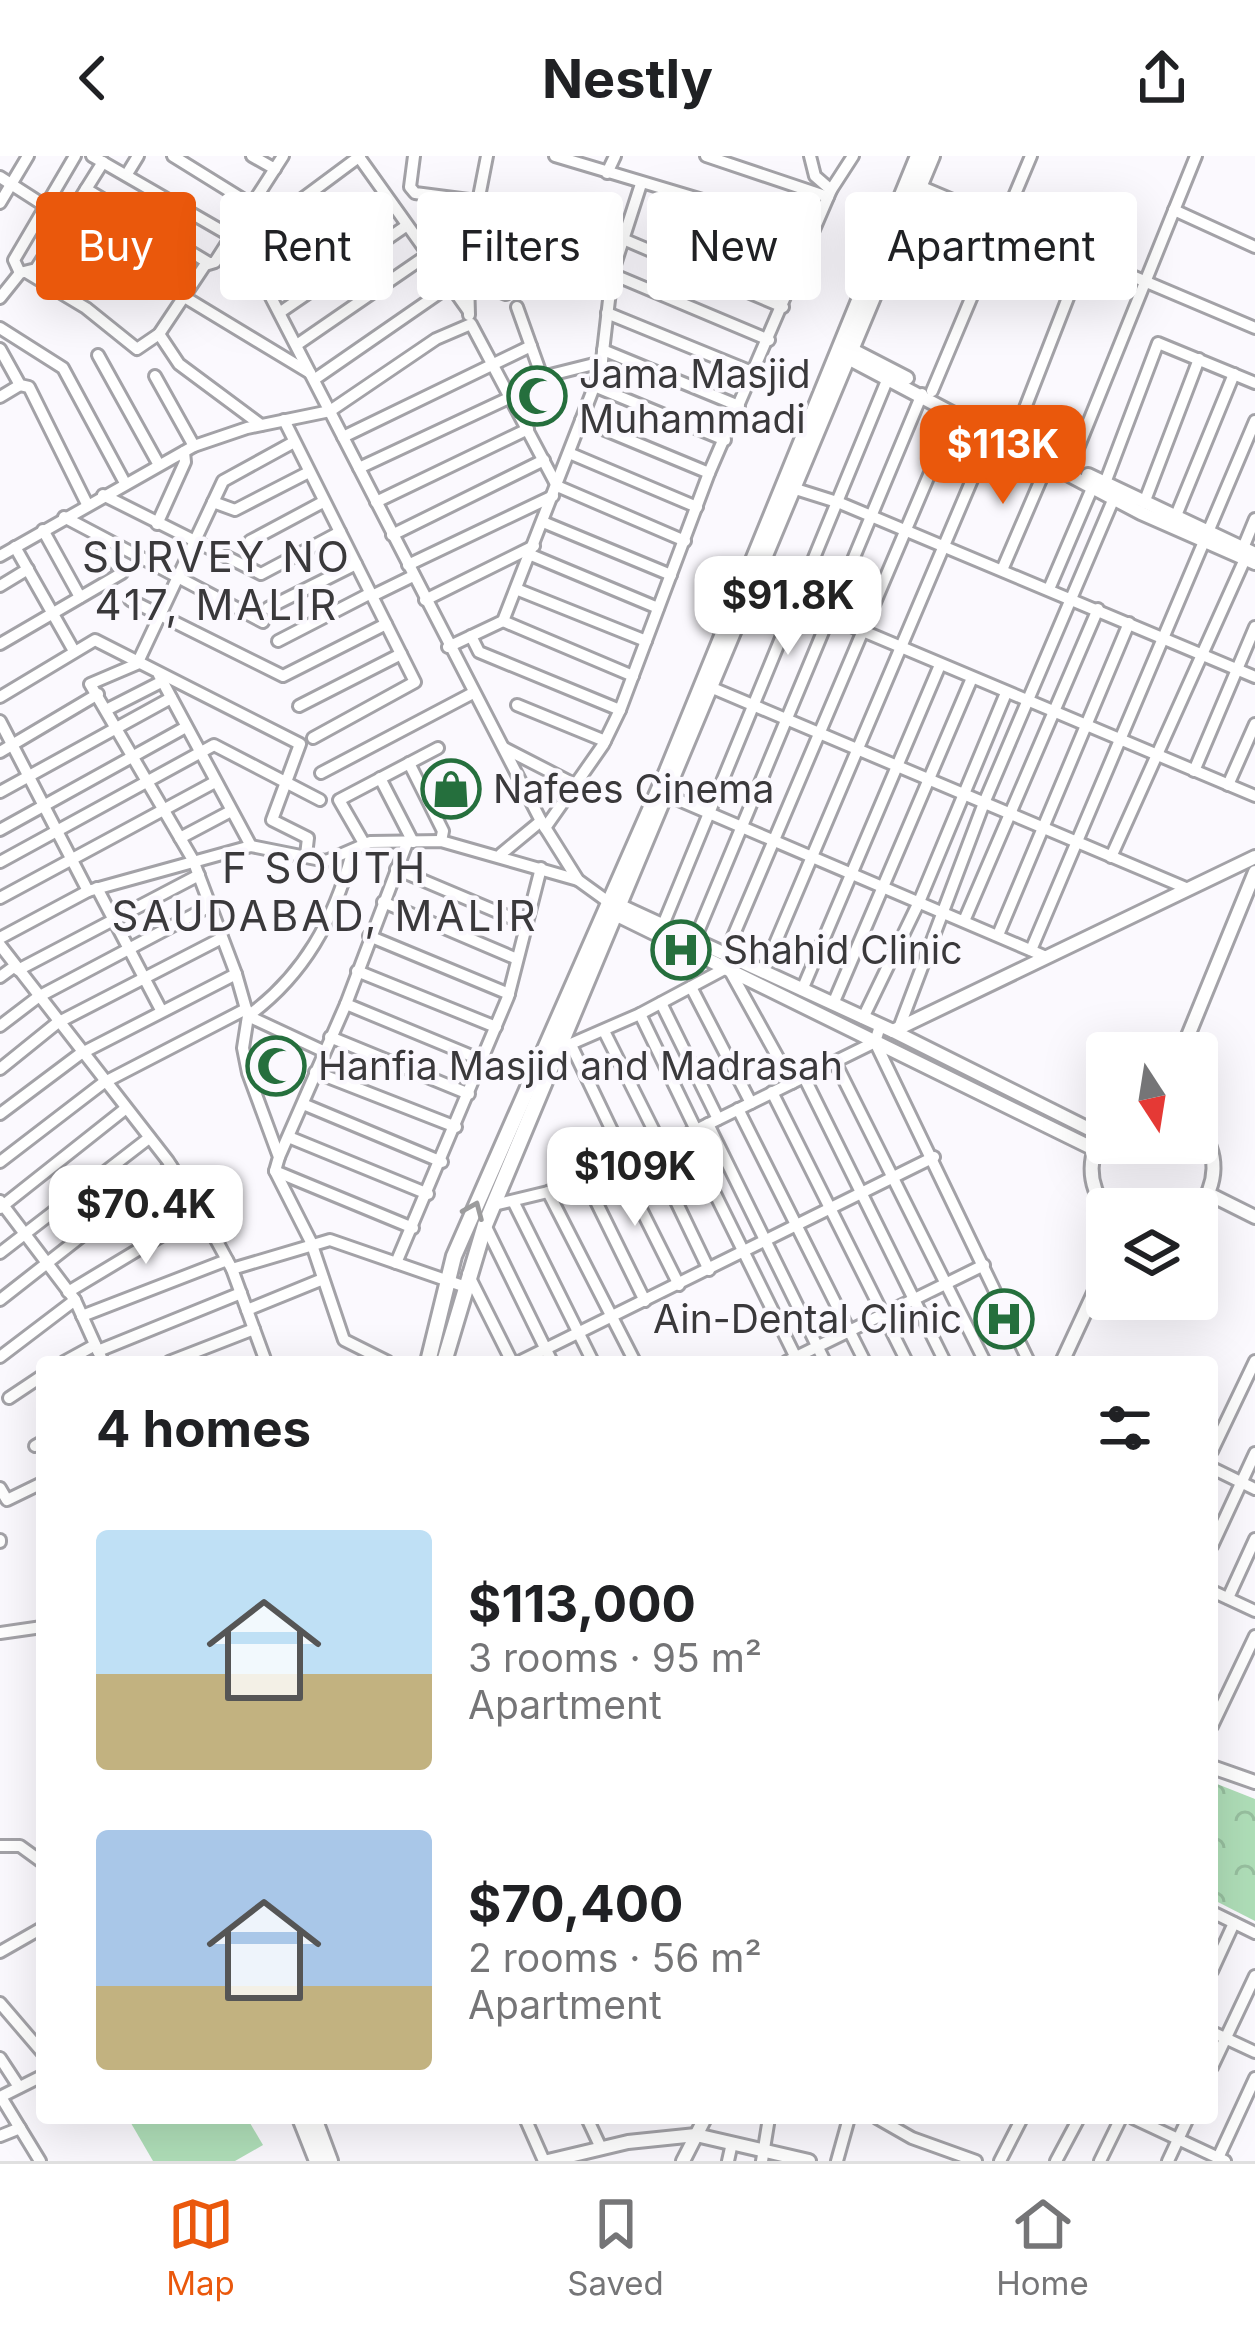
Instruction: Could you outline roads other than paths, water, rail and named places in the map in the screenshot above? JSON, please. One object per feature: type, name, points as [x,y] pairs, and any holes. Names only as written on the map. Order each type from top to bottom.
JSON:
[{"type":"main road","points":[[429,1356],[447,1280],[708,686],[847,352],[917,167]]},
{"type":"main road","points":[[446,1356],[465,1279],[536,1083],[564,1048],[612,907],[669,796],[708,686]]},
{"type":"main road","points":[[303,2124],[318,2157]]},
{"type":"main road","points":[[315,2124],[318,2157]]},
{"type":"street","points":[[0,203],[6,181],[28,156]]},
{"type":"street","points":[[54,192],[75,156]]},
{"type":"street","points":[[127,174],[138,156]]},
{"type":"street","points":[[173,156],[231,192]]},
{"type":"street","points":[[252,156],[275,170]]},
{"type":"street","points":[[261,192],[283,156]]},
{"type":"street","points":[[308,192],[360,156],[384,192]]},
{"type":"street","points":[[414,156],[410,187],[417,193]]},
{"type":"street","points":[[480,192],[487,156]]},
{"type":"street","points":[[554,156],[668,192]]},
{"type":"street","points":[[607,172],[615,156]]},
{"type":"street","points":[[706,156],[829,193]]},
{"type":"street","points":[[810,156],[815,176],[829,193]]},
{"type":"street","points":[[821,213],[854,156]]},
{"type":"street","points":[[1016,192],[1031,156]]},
{"type":"street","points":[[1070,469],[1196,156]]},
{"type":"street","points":[[84,192],[98,159],[220,231]]},
{"type":"street","points":[[917,167],[960,192]]},
{"type":"street","points":[[6,181],[36,200]]},
{"type":"street","points":[[623,239],[640,184]]},
{"type":"street","points":[[86,189],[209,263]]},
{"type":"street","points":[[393,206],[417,242]]},
{"type":"street","points":[[1174,210],[1255,248]]},
{"type":"street","points":[[36,223],[14,260],[23,272],[86,308],[132,348],[160,334],[181,300]]},
{"type":"street","points":[[281,310],[406,226]]},
{"type":"street","points":[[623,242],[783,308]]},
{"type":"street","points":[[196,280],[220,254]]},
{"type":"street","points":[[298,344],[417,263]]},
{"type":"street","points":[[0,298],[23,272],[36,269]]},
{"type":"street","points":[[1137,275],[1255,328]]},
{"type":"street","points":[[623,279],[769,340]]},
{"type":"street","points":[[189,300],[314,377]]},
{"type":"street","points":[[276,300],[448,647],[543,825],[578,880],[612,907],[1086,1130]]},
{"type":"street","points":[[314,377],[429,300]]},
{"type":"street","points":[[460,300],[469,310]]},
{"type":"street","points":[[469,300],[471,324],[544,460],[555,491],[685,541]]},
{"type":"street","points":[[448,647],[502,622],[594,386],[609,300]]},
{"type":"street","points":[[501,854],[543,825],[605,741],[709,473],[786,300]]},
{"type":"street","points":[[695,939],[968,300]]},
{"type":"street","points":[[1012,441],[1067,300]]},
{"type":"street","points":[[517,307],[542,377],[602,356],[740,406]]},
{"type":"street","points":[[608,314],[754,373]]},
{"type":"street","points":[[0,556],[189,449],[261,425],[330,411],[436,339],[471,324]]},
{"type":"street","points":[[0,328],[64,368],[125,483]]},
{"type":"street","points":[[160,334],[179,364],[261,425]]},
{"type":"street","points":[[1049,589],[1158,343],[1255,383]]},
{"type":"street","points":[[343,437],[531,346]]},
{"type":"street","points":[[847,352],[1048,463],[1070,469]]},
{"type":"street","points":[[2,355],[20,385]]},
{"type":"street","points":[[98,355],[159,465]]},
{"type":"street","points":[[1144,503],[1199,359]]},
{"type":"street","points":[[1175,518],[1234,374]]},
{"type":"street","points":[[155,376],[189,449],[157,524]]},
{"type":"street","points":[[663,925],[840,502],[897,379]]},
{"type":"street","points":[[0,397],[20,385],[29,387],[87,504]]},
{"type":"street","points":[[594,386],[725,440]]},
{"type":"street","points":[[927,393],[991,435],[1144,503],[1204,536]]},
{"type":"street","points":[[359,469],[511,397]]},
{"type":"street","points":[[679,1285],[564,1048],[661,1003],[728,962],[955,414]]},
{"type":"street","points":[[284,420],[414,687],[314,738]]},
{"type":"street","points":[[581,420],[709,473]]},
{"type":"street","points":[[1038,953],[1076,842],[1255,421]]},
{"type":"street","points":[[376,502],[528,429]]},
{"type":"street","points":[[763,972],[991,435]]},
{"type":"street","points":[[279,1156],[248,1073],[243,1048],[246,1012],[236,974],[193,860],[90,684],[137,664],[213,502],[233,473],[294,442]]},
{"type":"street","points":[[569,454],[697,507]]},
{"type":"street","points":[[392,535],[544,460]]},
{"type":"street","points":[[1002,570],[1048,463]]},
{"type":"street","points":[[213,502],[235,510],[309,472]]},
{"type":"street","points":[[1099,484],[1114,498],[1249,556]]},
{"type":"street","points":[[790,487],[840,502],[1255,677]]},
{"type":"street","points":[[278,641],[371,595],[555,491]]},
{"type":"street","points":[[103,495],[261,574],[340,532]]},
{"type":"street","points":[[885,1033],[942,911],[1114,498]]},
{"type":"street","points":[[250,542],[323,502]]},
{"type":"street","points":[[64,518],[263,622]]},
{"type":"street","points":[[1112,857],[1249,556],[1255,519]]},
{"type":"street","points":[[543,522],[671,575]]},
{"type":"street","points":[[43,530],[80,597]]},
{"type":"street","points":[[0,644],[122,573],[97,539]]},
{"type":"street","points":[[15,547],[74,651]]},
{"type":"street","points":[[425,600],[533,550],[658,608]]},
{"type":"street","points":[[268,608],[356,564]]},
{"type":"street","points":[[0,586],[28,569]]},
{"type":"street","points":[[750,584],[1255,796]]},
{"type":"street","points":[[516,590],[646,641]]},
{"type":"street","points":[[130,600],[283,676],[386,624]]},
{"type":"street","points":[[964,921],[1098,609]]},
{"type":"street","points":[[502,622],[632,676]]},
{"type":"street","points":[[998,935],[1129,623]]},
{"type":"street","points":[[1194,771],[1255,627]]},
{"type":"street","points":[[471,637],[479,652],[620,710]]},
{"type":"street","points":[[0,697],[95,640],[161,678],[300,744],[272,820],[308,838],[306,855]]},
{"type":"street","points":[[299,706],[401,654]]},
{"type":"street","points":[[802,989],[940,665]]},
{"type":"street","points":[[161,678],[250,846]]},
{"type":"street","points":[[108,709],[161,678]]},
{"type":"street","points":[[832,1004],[972,678]]},
{"type":"street","points":[[708,686],[756,702],[1186,888]]},
{"type":"street","points":[[320,773],[473,693]]},
{"type":"street","points":[[863,1018],[920,902],[1006,693]]},
{"type":"street","points":[[0,752],[98,694]]},
{"type":"street","points":[[0,792],[171,698]]},
{"type":"street","points":[[517,705],[605,741]]},
{"type":"street","points":[[0,721],[72,860],[115,921],[160,1010]]},
{"type":"street","points":[[1228,785],[1255,724]]},
{"type":"street","points":[[0,830],[186,727]]},
{"type":"street","points":[[0,862],[219,745],[320,800]]},
{"type":"street","points":[[365,844],[339,800],[438,748]]},
{"type":"street","points":[[502,748],[576,785]]},
{"type":"street","points":[[409,763],[443,831],[441,841]]},
{"type":"street","points":[[380,778],[410,842]]},
{"type":"street","points":[[0,898],[215,782]]},
{"type":"street","points":[[669,796],[1038,953]]},
{"type":"street","points":[[180,838],[231,811]]},
{"type":"street","points":[[264,1356],[230,1264],[201,1212],[0,942],[92,889],[250,846],[326,861],[365,844],[441,841],[501,854],[578,880]]},
{"type":"street","points":[[369,1356],[344,1340],[311,1242],[275,1171],[410,842]]},
{"type":"street","points":[[0,1162],[103,1082],[284,989],[318,940],[352,853]]},
{"type":"street","points":[[494,1204],[548,1192],[702,1127],[1038,953],[1255,856]]},
{"type":"street","points":[[396,868],[526,924]]},
{"type":"street","points":[[396,1263],[496,1027],[542,868]]},
{"type":"street","points":[[1189,1032],[1255,872]]},
{"type":"street","points":[[0,977],[199,875]]},
{"type":"street","points":[[383,902],[517,959]]},
{"type":"street","points":[[0,1026],[38,997],[210,906]]},
{"type":"street","points":[[612,907],[695,939],[728,962],[802,989],[885,1033],[934,1157],[1026,1356]]},
{"type":"street","points":[[369,936],[508,994]]},
{"type":"street","points":[[0,1069],[57,1023],[222,938]]},
{"type":"street","points":[[728,962],[791,1083]]},
{"type":"street","points":[[357,971],[496,1027]]},
{"type":"street","points":[[0,1114],[80,1054],[236,974]]},
{"type":"street","points":[[691,987],[797,1226],[862,1356]]},
{"type":"street","points":[[661,1003],[743,1253],[791,1356]]},
{"type":"street","points":[[346,1004],[536,1083]]},
{"type":"street","points":[[246,1012],[323,1051]]},
{"type":"street","points":[[640,1014],[766,1242],[822,1356]]},
{"type":"street","points":[[604,1031],[709,1270]]},
{"type":"street","points":[[330,1037],[469,1094]]},
{"type":"street","points":[[835,1062],[982,1356]]},
{"type":"street","points":[[315,1072],[456,1127]]},
{"type":"street","points":[[804,1077],[942,1356]]},
{"type":"street","points":[[772,1092],[904,1356]]},
{"type":"street","points":[[303,1104],[442,1162]]},
{"type":"street","points":[[125,1109],[1,1205],[71,1296],[99,1353],[241,1293]]},
{"type":"street","points":[[0,1253],[149,1138]]},
{"type":"street","points":[[291,1138],[428,1194]]},
{"type":"street","points":[[529,1356],[934,1157]]},
{"type":"street","points":[[0,1300],[171,1166]]},
{"type":"street","points":[[275,1171],[412,1228]]},
{"type":"street","points":[[584,1177],[645,1301]]},
{"type":"street","points":[[548,1192],[631,1356]]},
{"type":"street","points":[[1218,1198],[1255,1216]]},
{"type":"street","points":[[513,1201],[590,1356]]},
{"type":"street","points":[[0,1357],[71,1296],[201,1212]]},
{"type":"street","points":[[485,1226],[549,1356]]},
{"type":"street","points":[[82,1316],[230,1264],[330,1240],[447,1280],[465,1279],[511,1356]]},
{"type":"street","points":[[800,1356],[984,1265]]},
{"type":"street","points":[[247,1310],[323,1279]]},
{"type":"street","points":[[1065,1356],[1086,1310]]},
{"type":"street","points":[[185,1356],[254,1329]]},
{"type":"street","points":[[1218,1438],[1254,1365]]},
{"type":"street","points":[[9,1398],[36,1380]]},
{"type":"street","points":[[1218,1533],[1255,1453]]},
{"type":"street","points":[[1218,1471],[1255,1489]]},
{"type":"street","points":[[0,1488],[7,1500],[36,1487]]},
{"type":"street","points":[[1228,1598],[1255,1539]]},
{"type":"street","points":[[1218,1594],[1255,1611]]},
{"type":"street","points":[[0,1633],[36,1628]]},
{"type":"street","points":[[1218,1713],[1255,1636]]},
{"type":"street","points":[[1218,1768],[1255,1782]]},
{"type":"street","points":[[0,1846],[20,1846],[36,1858]]},
{"type":"street","points":[[1218,1915],[1255,1933]]},
{"type":"street","points":[[1218,1958],[1234,1923]]},
{"type":"street","points":[[0,1952],[36,1931]]},
{"type":"street","points":[[1218,2055],[1255,1976]]},
{"type":"street","points":[[0,2003],[36,2045]]},
{"type":"street","points":[[1218,2035],[1255,2052]]},
{"type":"street","points":[[0,2058],[19,2087]]},
{"type":"street","points":[[1148,2124],[1221,2160],[1255,2078]]},
{"type":"street","points":[[36,2079],[0,2097],[40,2161]]},
{"type":"street","points":[[528,2124],[548,2161],[585,2157],[621,2144],[689,2151],[732,2143],[763,2156],[802,2160]]},
{"type":"street","points":[[590,2124],[601,2148]]},
{"type":"street","points":[[689,2151],[702,2124]]},
{"type":"street","points":[[763,2156],[768,2124]]},
{"type":"street","points":[[837,2161],[847,2124]]},
{"type":"street","points":[[894,2124],[976,2161]]},
{"type":"street","points":[[1000,2161],[1019,2124]]},
{"type":"street","points":[[1056,2161],[1075,2124]]},
{"type":"street","points":[[1100,2161],[1118,2124]]},
{"type":"street","points":[[1168,2161],[1185,2124]]},
{"type":"street","points":[[0,2136],[20,2128]]},
{"type":"street","points":[[728,2161],[732,2143]]},
{"type":"street","points":[[621,2144],[625,2161]]},
{"type":"place","name":"Jama Masjid Muhammadi","points":[[537,396]]},
{"type":"place","name":"Nafees Cinema","points":[[451,789]]},
{"type":"place","name":"Shahid Clinic","points":[[681,950]]},
{"type":"place","name":"Hanfia Masjid and Madrasah","points":[[276,1066]]},
{"type":"place","name":"Ain-Dental Clinic","points":[[1004,1319]]},
{"type":"district","name":"SURVEY NO 417, MALIR","points":[[217,581]]},
{"type":"district","name":"F SOUTH SAUDABAD, MALIR","points":[[325,892]]}]
